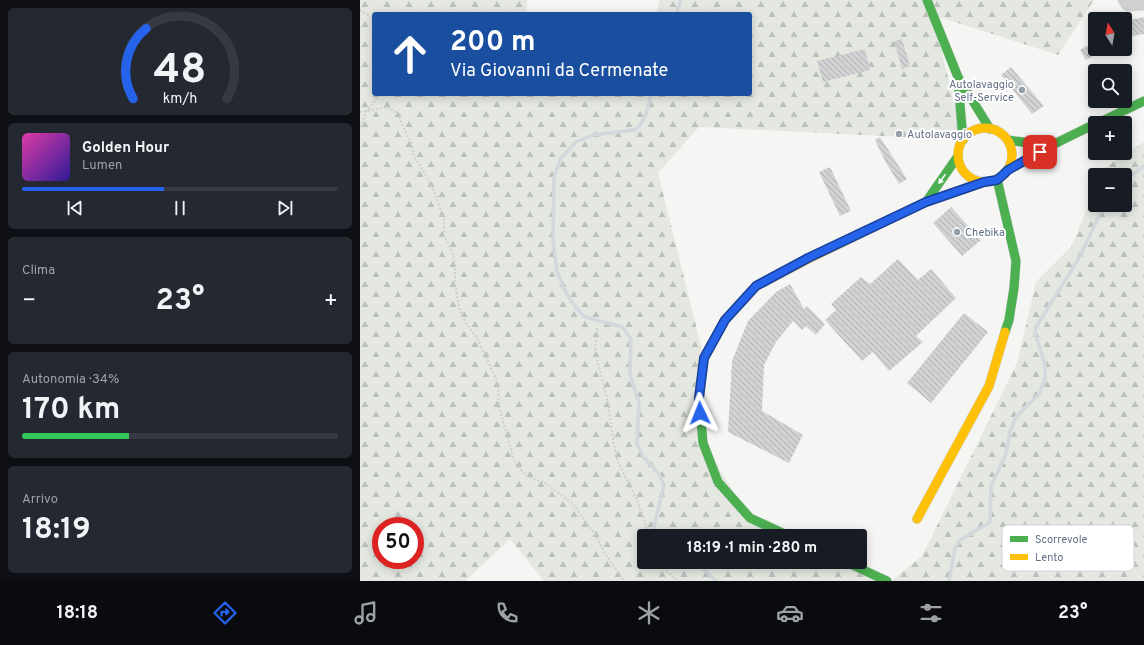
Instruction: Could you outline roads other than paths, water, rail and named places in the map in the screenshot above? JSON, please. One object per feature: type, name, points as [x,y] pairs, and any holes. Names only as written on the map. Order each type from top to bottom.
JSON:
[{"type":"main road","points":[[927,0],[958,77],[990,129]]},
{"type":"main road","points":[[958,77],[964,140]]},
{"type":"main road","points":[[1113,116],[1144,101]]},
{"type":"main road","points":[[774,529],[750,518],[718,482],[703,443],[699,398],[704,358],[725,320],[756,286],[808,258],[926,202],[984,182],[997,180],[1008,170],[1050,146],[1088,128]]},
{"type":"main road","points":[[926,202],[958,156],[964,140],[969,134],[978,130],[990,129],[1008,140],[1050,146]]},
{"type":"main road","points":[[1008,140],[1012,155],[1012,161],[1008,170]]},
{"type":"main road","points":[[958,156],[964,171],[973,179],[984,182]]},
{"type":"main road","points":[[917,519],[989,386],[1009,320],[1016,261],[997,180]]},
{"type":"main road","points":[[861,569],[887,581]]},
{"type":"street","points":[[1124,0],[1128,5],[1144,4]]},
{"type":"waterway","points":[[677,12],[681,0]]},
{"type":"waterway","points":[[650,96],[644,119],[634,130],[593,135],[576,142],[561,158],[554,177],[553,241],[557,271],[565,291],[576,308],[585,317],[622,327],[631,339],[630,375],[639,403],[637,444],[644,458],[659,474],[664,485],[653,529]]},
{"type":"waterway","points":[[1132,175],[1144,166]]},
{"type":"waterway","points":[[949,581],[955,548],[959,541],[990,522],[991,486],[1006,454],[1010,431],[1016,417],[1039,394],[1045,378],[1045,364],[1035,333],[1036,327],[1078,260],[1101,212]]},
{"type":"waterway","points":[[703,569],[716,581]]},
{"type":"place","name":"Autolavaggio Self-Service","points":[[1022,90]]},
{"type":"place","name":"Autolavaggio","points":[[899,134]]},
{"type":"place","name":"Chebika","points":[[957,232]]}]
